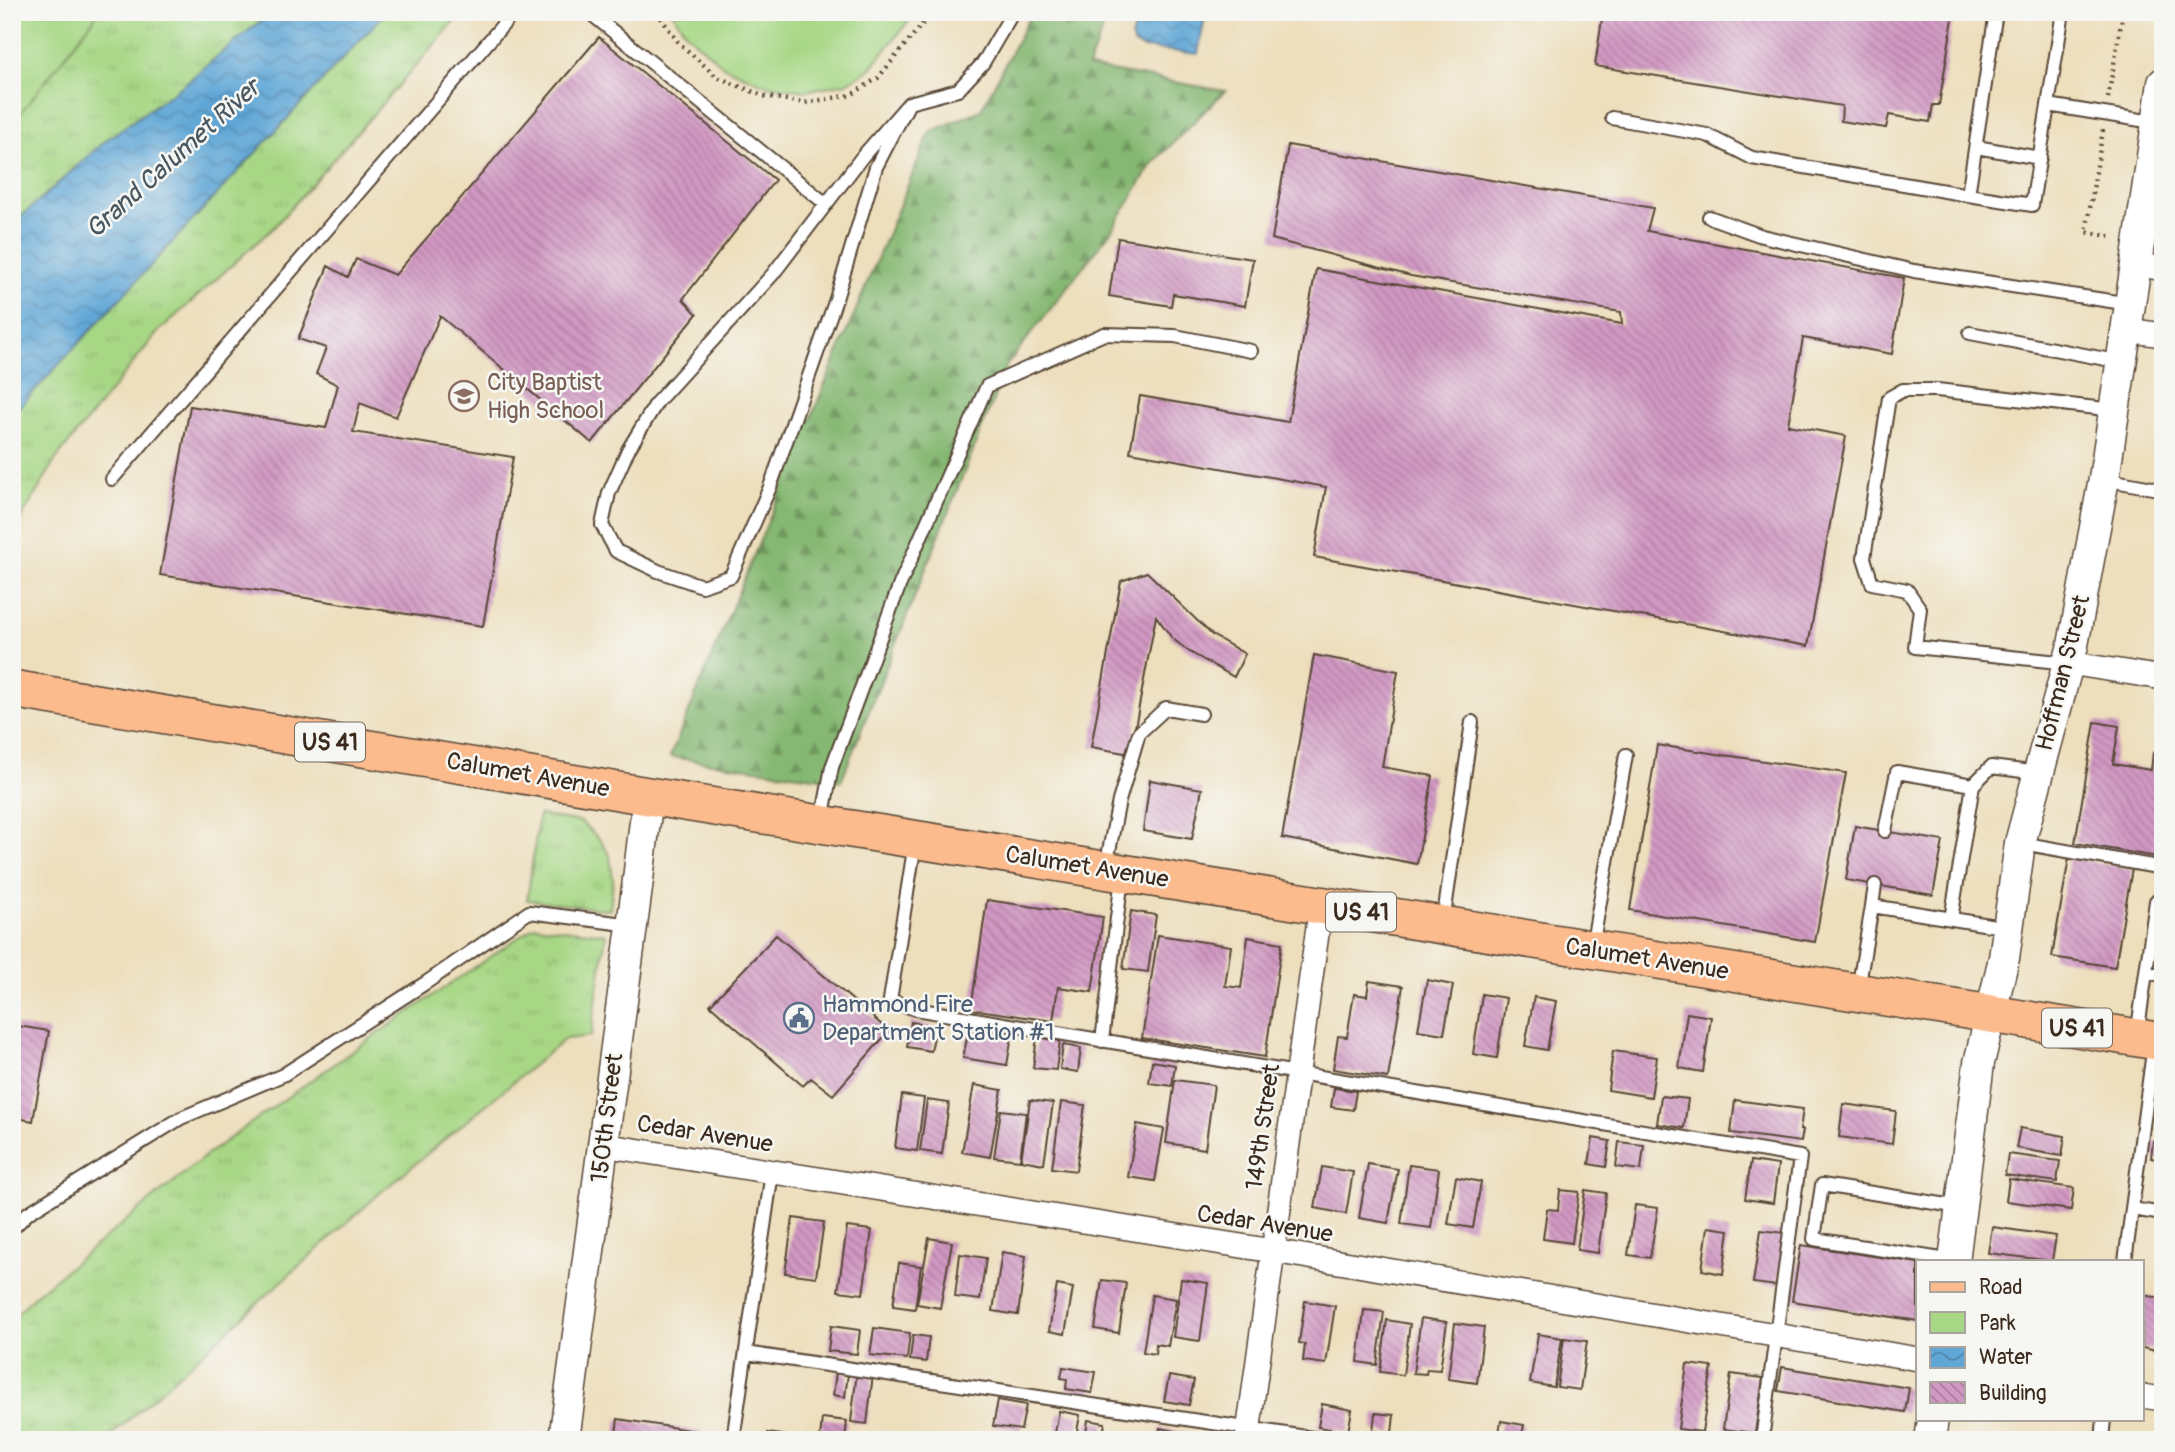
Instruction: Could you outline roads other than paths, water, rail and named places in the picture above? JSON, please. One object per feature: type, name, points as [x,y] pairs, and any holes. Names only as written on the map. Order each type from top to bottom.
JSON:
[{"type":"main road","name":"Calumet Avenue","points":[[12,689],[648,796],[2151,1040]]},
{"type":"street","name":"Hoffman Street","points":[[1954,1260],[1979,1063],[2004,958],[2020,843],[2069,663],[2104,479],[2128,317],[2150,267],[2163,83]]},
{"type":"street","points":[[2128,317],[2163,335]]},
{"type":"street","points":[[2069,663],[2163,678]]},
{"type":"street","name":"150th Street","points":[[564,1440],[648,796]]},
{"type":"street","name":"149th Street","points":[[1248,1433],[1321,905]]},
{"type":"street","name":"Cedar Avenue","points":[[603,1145],[1273,1251],[1916,1359]]},
{"type":"street","points":[[2144,1396],[2163,1399]]},
{"type":"street","points":[[1930,1440],[1933,1420]]},
{"type":"lane","points":[[112,479],[513,12]]},
{"type":"lane","points":[[589,12],[826,204]]},
{"type":"lane","points":[[909,103],[876,167],[836,299],[770,487],[730,576],[702,586],[658,571],[616,551],[602,524],[609,493],[628,450],[657,402],[757,293],[862,157],[909,103],[958,90],[983,63],[1013,12]]},
{"type":"lane","points":[[1968,195],[1996,12]]},
{"type":"lane","points":[[1612,118],[1707,135],[1752,158],[2032,205],[2063,12]]},
{"type":"lane","points":[[2048,105],[2160,123]]},
{"type":"lane","points":[[1976,147],[2040,158]]},
{"type":"lane","points":[[1709,217],[1762,236],[2128,317]]},
{"type":"lane","points":[[1970,333],[2121,362]]},
{"type":"lane","points":[[822,824],[832,767],[900,584],[987,386],[1104,334],[1175,336],[1251,351]]},
{"type":"lane","points":[[2069,663],[1914,647],[1920,609],[1907,590],[1872,583],[1864,558],[1889,398],[1903,390],[1937,390],[2114,410]]},
{"type":"lane","points":[[2104,479],[2163,490]]},
{"type":"lane","points":[[1102,1041],[1119,801],[1139,733],[1166,708],[1200,714]]},
{"type":"lane","points":[[1442,925],[1472,722]]},
{"type":"lane","points":[[1592,950],[1626,755]]},
{"type":"lane","points":[[1951,919],[1973,785],[1991,767],[2038,773]]},
{"type":"lane","points":[[1885,831],[1897,772],[1973,785]]},
{"type":"lane","points":[[916,839],[890,1000],[915,1009],[1800,1157],[1762,1440]]},
{"type":"lane","points":[[2020,843],[2163,868]]},
{"type":"lane","points":[[1857,993],[1875,885]]},
{"type":"lane","points":[[2125,1260],[2151,1040],[2146,972],[2156,901],[2163,902]]},
{"type":"lane","points":[[1872,906],[2008,928]]},
{"type":"lane","points":[[12,1229],[28,1213],[181,1118],[283,1075],[529,912],[632,925]]},
{"type":"lane","points":[[2146,972],[2163,975]]},
{"type":"lane","points":[[733,1440],[772,1172]]},
{"type":"lane","points":[[1948,1260],[1814,1239],[1822,1185],[1961,1207]]},
{"type":"lane","points":[[2132,1209],[2163,1214]]},
{"type":"lane","points":[[746,1353],[1248,1433],[1326,1440]]},
{"type":"lane","points":[[2102,1440],[2105,1420]]},
{"type":"water","name":"Grand Calumet River","points":[[271,12],[386,12],[12,415],[12,225],[105,141],[182,86]]},
{"type":"water","points":[[1141,12],[1206,12],[1198,54],[1143,48],[1134,44],[1131,37]]},
{"type":"place","name":"City Baptist High School","points":[[464,396]]},
{"type":"place","name":"Hammond Fire Department Station #1","points":[[799,1018]]}]
